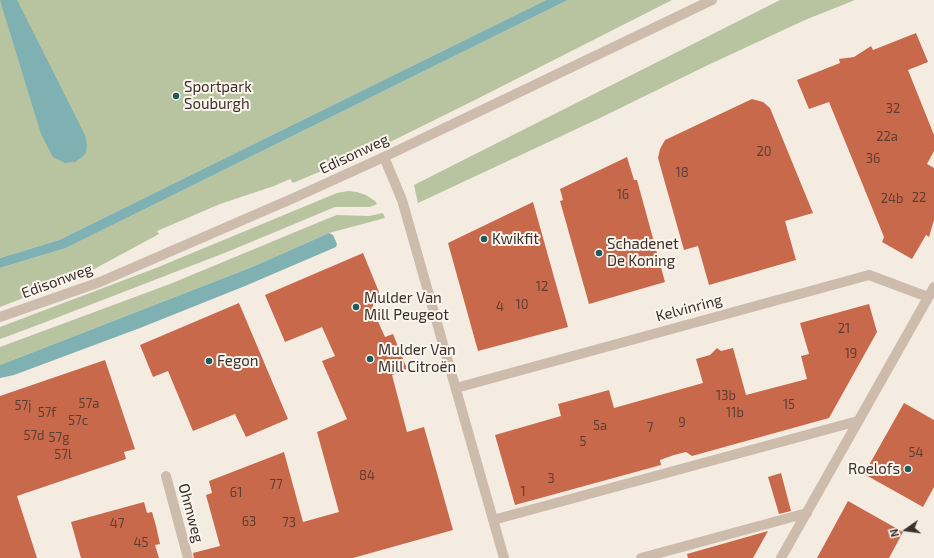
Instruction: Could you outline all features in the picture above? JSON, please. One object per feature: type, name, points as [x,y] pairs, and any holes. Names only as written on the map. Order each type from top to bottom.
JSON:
[{"type":"street","name":"Edisonweg","points":[[0,317],[100,282],[296,197],[384,157],[712,0]]},
{"type":"street","points":[[384,157],[402,200],[493,520],[500,557]]},
{"type":"street","name":"Kelvinring","points":[[456,388],[869,275],[928,297]]},
{"type":"street","points":[[781,558],[934,288]]},
{"type":"street","points":[[493,520],[858,421]]},
{"type":"street","name":"Ohmweg","points":[[166,476],[188,558]]},
{"type":"street","points":[[641,558],[807,513]]},
{"type":"green space","name":"Sportpark Souburgh","points":[[0,0],[546,0],[59,240],[0,258]]},
{"type":"green space","points":[[568,0],[672,0],[392,141],[293,183],[290,179],[274,186],[220,204],[157,231],[159,234],[85,274],[0,307],[0,268],[66,248]]},
{"type":"green space","points":[[780,0],[855,0],[805,20],[708,65],[600,118],[418,203],[414,185]]},
{"type":"green space","points":[[348,191],[366,195],[377,204],[370,207],[335,207],[227,252],[0,339],[0,327],[156,268],[337,193]]},
{"type":"green space","points":[[383,213],[385,218],[329,233],[252,267],[0,365],[0,347],[170,284],[337,215],[369,216]]},
{"type":"water","points":[[0,0],[17,0],[85,135],[87,145],[86,153],[75,162],[65,163],[53,157],[41,134]]},
{"type":"water","points":[[546,0],[568,0],[66,248],[0,268],[0,258],[59,240]]},
{"type":"water","points":[[329,233],[333,235],[337,244],[336,247],[245,286],[140,328],[14,375],[0,378],[0,365],[252,267]]},
{"type":"building","points":[[916,33],[928,62],[908,70],[934,135],[934,151],[927,164],[934,168],[934,220],[929,237],[926,235],[912,259],[882,242],[884,237],[829,102],[809,109],[797,80],[840,63],[839,59],[854,57],[871,46],[873,50]]},
{"type":"building","points":[[752,99],[763,102],[770,108],[813,213],[785,221],[796,260],[709,285],[698,246],[684,250],[658,158],[660,149],[665,140]]},
{"type":"building","points":[[627,157],[634,180],[637,180],[665,282],[589,304],[560,201],[563,200],[560,189]]},
{"type":"building","points":[[533,202],[568,327],[478,351],[448,243]]},
{"type":"building","points":[[363,253],[379,292],[372,308],[385,337],[393,334],[407,369],[392,375],[407,432],[424,427],[453,530],[353,558],[194,558],[193,553],[220,546],[206,495],[212,493],[209,481],[284,452],[303,522],[339,512],[317,432],[347,419],[322,361],[335,356],[322,327],[285,342],[265,295]]},
{"type":"building","points":[[239,303],[288,419],[246,437],[235,414],[193,431],[168,371],[153,377],[140,345]]},
{"type":"building","points":[[869,304],[877,332],[829,418],[692,456],[686,452],[674,455],[660,460],[661,465],[515,505],[495,435],[561,416],[558,404],[609,390],[614,408],[703,383],[696,359],[710,355],[717,348],[721,351],[733,348],[746,395],[807,379],[801,356],[809,354],[800,323]]},
{"type":"building","points":[[105,360],[135,449],[124,452],[126,459],[17,496],[37,558],[0,558],[0,396]]},
{"type":"building","points":[[904,403],[934,420],[934,487],[923,507],[864,474]]},
{"type":"building","points":[[781,473],[791,511],[779,514],[768,477]]},
{"type":"building","points":[[848,501],[903,532],[889,558],[817,558]]},
{"type":"building","points":[[144,502],[147,513],[152,512],[156,526],[160,544],[155,545],[159,558],[81,558],[71,522]]},
{"type":"building","points":[[768,531],[753,558],[688,558],[687,554]]},
{"type":"place","name":"Sportpark Souburgh","points":[[176,96]]},
{"type":"place","name":"Kwikfit","points":[[484,239]]},
{"type":"place","name":"Schadenet De Koning","points":[[599,253]]},
{"type":"place","name":"Mulder Van Mill Peugeot","points":[[356,307]]},
{"type":"place","name":"Mulder Van Mill Citroën","points":[[370,359]]},
{"type":"place","name":"Fegon","points":[[209,361]]},
{"type":"place","name":"Roelofs","points":[[908,469]]}]
